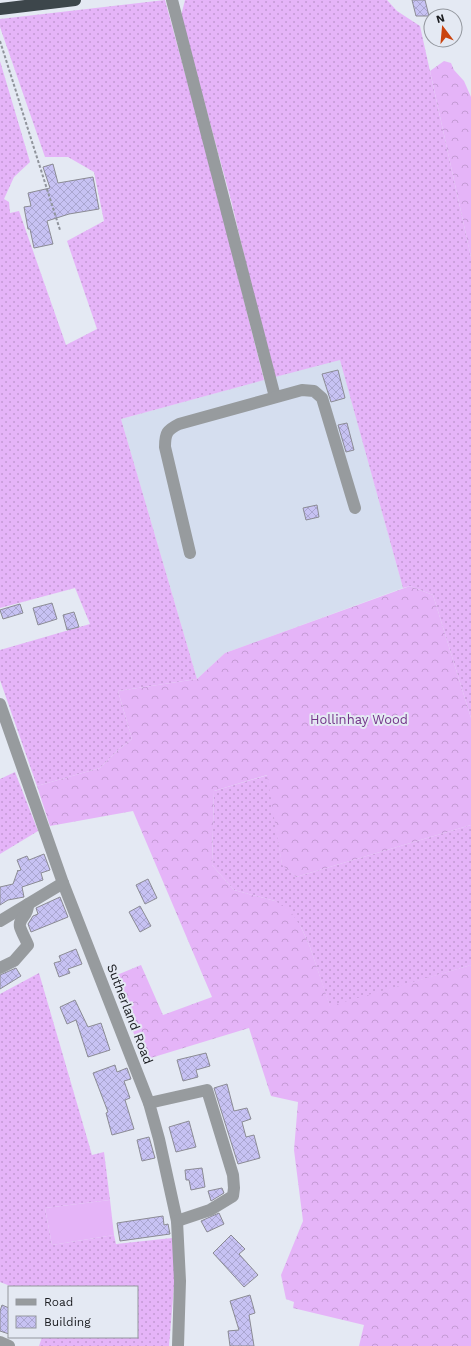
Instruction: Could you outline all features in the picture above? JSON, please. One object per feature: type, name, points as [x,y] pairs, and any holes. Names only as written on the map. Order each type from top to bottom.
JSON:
[{"type":"highway","points":[[0,8],[75,0]]},
{"type":"street","points":[[172,0],[275,397]]},
{"type":"street","points":[[190,553],[165,447],[165,436],[170,428],[179,424],[275,397],[302,390],[314,391],[322,398],[356,508]]},
{"type":"street","name":"Sutherland Road","points":[[0,704],[63,883],[149,1103],[159,1139],[177,1221],[180,1281],[178,1346]]},
{"type":"street","points":[[0,921],[63,883]]},
{"type":"street","points":[[0,968],[14,961],[28,945],[20,928],[20,922],[28,912],[28,904]]},
{"type":"street","points":[[149,1103],[207,1090],[233,1175],[233,1196],[210,1210],[177,1221]]},
{"type":"street","points":[[0,1342],[9,1346]]},
{"type":"path","points":[[0,41],[60,230]]},
{"type":"shaded area","points":[[340,359],[403,588],[225,653],[197,679],[121,419]]},
{"type":"green space","points":[[165,0],[212,173],[264,380],[121,419],[197,679],[118,691],[132,739],[118,750],[100,768],[37,786],[0,680],[0,650],[90,624],[75,588],[0,608],[0,61],[30,162],[14,177],[4,199],[9,202],[10,213],[19,211],[66,345],[97,329],[67,241],[104,221],[94,172],[68,157],[45,157],[0,27],[0,19]]},
{"type":"green space","points":[[185,0],[387,0],[397,11],[420,26],[423,48],[425,48],[471,257],[471,718],[433,595],[410,586],[403,588],[340,360],[275,377],[231,200],[181,16]]},
{"type":"green space","points":[[444,61],[451,63],[454,70],[464,81],[471,97],[471,257],[430,71]]},
{"type":"green space","name":"Hollinhay Wood","points":[[410,586],[433,595],[471,718],[471,825],[296,877],[282,865],[267,775],[214,791],[212,865],[234,890],[275,901],[289,909],[301,927],[310,947],[330,1006],[471,965],[471,1346],[359,1346],[364,1325],[293,1308],[294,1302],[286,1299],[281,1275],[303,1221],[294,1150],[298,1102],[271,1096],[249,1028],[144,1060],[112,977],[141,965],[163,1015],[212,997],[133,811],[50,826],[37,786],[100,768],[118,750],[132,739],[118,691],[197,679],[225,653]]},
{"type":"green space","points":[[15,772],[38,831],[0,854],[0,779]]},
{"type":"green space","points":[[268,775],[282,864],[296,877],[471,825],[471,965],[330,1007],[310,947],[301,927],[275,901],[234,890],[212,865],[214,791]]},
{"type":"green space","points":[[39,973],[92,1155],[104,1152],[110,1200],[45,1208],[52,1245],[114,1235],[116,1244],[172,1238],[175,1274],[169,1346],[39,1346],[42,1338],[138,1338],[138,1286],[10,1286],[0,1282],[0,994]]},
{"type":"green space","points":[[110,1200],[114,1235],[52,1245],[45,1208]]},
{"type":"building","points":[[412,0],[425,0],[427,8],[423,8],[423,16],[416,16]]},
{"type":"building","points":[[53,164],[58,183],[93,177],[99,209],[69,214],[47,221],[53,244],[34,248],[30,229],[28,229],[24,207],[31,206],[28,193],[50,188],[43,167]]},
{"type":"building","points":[[338,370],[345,398],[331,402],[322,374]]},
{"type":"building","points":[[347,423],[354,450],[346,452],[338,425]]},
{"type":"building","points":[[317,505],[319,517],[306,520],[303,508]]},
{"type":"building","points":[[52,603],[57,619],[38,625],[33,608]]},
{"type":"building","points":[[20,604],[23,613],[3,619],[0,610]]},
{"type":"building","points":[[74,612],[79,627],[67,630],[63,615]]},
{"type":"building","points":[[44,854],[50,870],[41,873],[43,880],[22,887],[24,897],[8,900],[0,905],[0,887],[13,884],[18,870],[21,870],[17,860],[27,856],[29,860]]},
{"type":"building","points":[[148,879],[157,898],[145,904],[136,885]]},
{"type":"building","points":[[60,897],[68,917],[31,932],[28,924],[33,916],[38,914],[36,908]]},
{"type":"building","points":[[140,906],[151,926],[140,932],[129,912]]},
{"type":"building","points":[[76,949],[82,964],[68,969],[70,973],[59,977],[54,963],[61,961],[59,956]]},
{"type":"building","points":[[16,968],[21,976],[0,989],[0,975]]},
{"type":"building","points":[[75,1000],[88,1027],[101,1023],[110,1050],[88,1057],[76,1020],[67,1024],[60,1007]]},
{"type":"building","points":[[206,1053],[210,1066],[196,1070],[198,1077],[183,1081],[177,1060]]},
{"type":"building","points":[[115,1065],[117,1072],[127,1068],[131,1079],[124,1081],[130,1098],[125,1100],[134,1129],[112,1135],[106,1113],[108,1112],[93,1073]]},
{"type":"building","points":[[227,1084],[234,1111],[247,1108],[251,1119],[242,1122],[246,1137],[254,1135],[260,1158],[238,1164],[214,1088]]},
{"type":"building","points":[[189,1121],[196,1147],[176,1152],[169,1127]]},
{"type":"building","points":[[149,1137],[155,1158],[142,1161],[137,1140]]},
{"type":"building","points":[[202,1168],[205,1187],[191,1190],[189,1180],[186,1180],[185,1170]]},
{"type":"building","points":[[222,1188],[224,1193],[211,1201],[208,1191]]},
{"type":"building","points":[[219,1213],[224,1224],[207,1232],[201,1221]]},
{"type":"building","points":[[163,1216],[164,1225],[168,1224],[170,1234],[120,1241],[117,1223]]},
{"type":"building","points":[[231,1235],[245,1249],[239,1254],[258,1275],[244,1287],[213,1253]]},
{"type":"building","points":[[250,1295],[255,1313],[249,1315],[254,1346],[230,1346],[228,1331],[239,1330],[230,1301]]},
{"type":"building","points":[[2,1305],[8,1308],[8,1334],[0,1331],[0,1311]]}]
